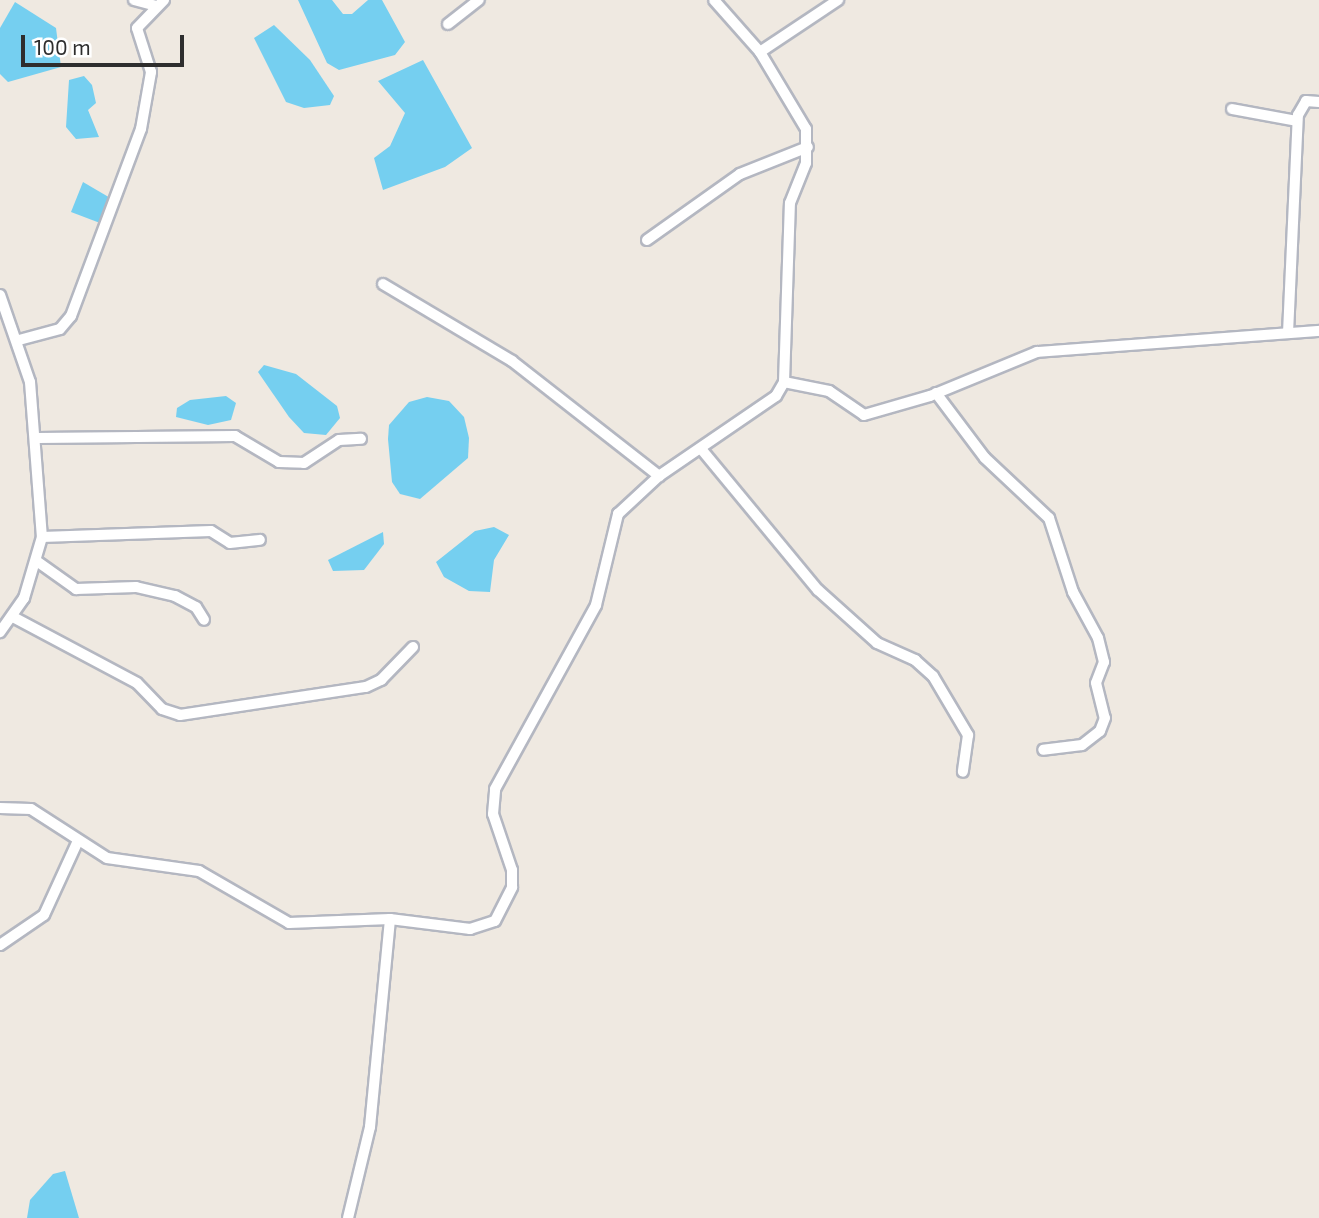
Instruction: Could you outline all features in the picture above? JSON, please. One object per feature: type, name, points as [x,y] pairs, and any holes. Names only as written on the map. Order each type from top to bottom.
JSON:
[{"type":"street","points":[[134,0],[160,3]]},
{"type":"street","points":[[448,24],[479,0]]},
{"type":"street","points":[[0,808],[31,809],[77,843],[107,858],[199,871],[289,923],[390,919],[483,928],[503,911],[512,870],[493,814],[495,789],[596,605],[618,514],[659,475],[702,450],[776,396],[784,382],[790,203],[808,147],[802,117],[760,52],[715,0]]},
{"type":"street","points":[[760,52],[838,0]]},
{"type":"street","points":[[19,340],[60,329],[71,316],[141,129],[151,72],[137,28],[160,3]]},
{"type":"street","points":[[1288,333],[1297,121],[1304,102],[1319,102]]},
{"type":"street","points":[[1232,109],[1297,121]]},
{"type":"street","points":[[647,240],[740,174],[808,147]]},
{"type":"street","points":[[383,284],[512,361],[659,475]]},
{"type":"street","points":[[0,295],[19,340],[38,438],[42,537],[38,562],[13,617],[0,632]]},
{"type":"street","points":[[784,382],[829,391],[856,414],[936,393],[1037,352],[1319,331]]},
{"type":"street","points":[[936,393],[985,458],[1049,517],[1076,601],[1098,638],[1104,662],[1096,683],[1105,718],[1100,731],[1082,745],[1043,750]]},
{"type":"street","points":[[38,438],[235,436],[279,462],[304,463],[340,440],[361,439]]},
{"type":"street","points":[[702,450],[818,590],[877,643],[906,655],[933,676],[968,735],[963,772]]},
{"type":"street","points":[[42,537],[211,531],[230,543],[260,540]]},
{"type":"street","points":[[38,562],[76,589],[136,587],[175,596],[196,607],[204,620]]},
{"type":"street","points":[[13,617],[137,683],[162,709],[180,715],[366,687],[380,680],[413,646]]},
{"type":"street","points":[[0,945],[44,915],[77,843]]},
{"type":"street","points":[[348,1218],[370,1127],[390,919]]},
{"type":"water","points":[[298,0],[332,0],[343,14],[352,14],[368,0],[382,0],[405,42],[395,55],[339,70],[327,63]]},
{"type":"water","points":[[15,2],[56,28],[61,67],[8,82],[0,74],[0,28]]},
{"type":"water","points":[[274,25],[310,60],[334,96],[330,105],[304,108],[286,102],[254,38]]},
{"type":"water","points":[[423,60],[472,148],[445,167],[383,190],[374,158],[390,146],[405,113],[378,81]]},
{"type":"water","points":[[84,76],[92,85],[96,103],[88,110],[99,137],[76,139],[66,127],[69,80]]},
{"type":"water","points":[[83,182],[112,199],[100,223],[71,212]]},
{"type":"water","points":[[264,365],[296,374],[337,406],[340,418],[326,435],[304,433],[289,417],[258,372]]},
{"type":"water","points":[[226,396],[236,403],[231,420],[208,425],[176,417],[177,408],[190,400]]},
{"type":"water","points":[[427,397],[449,401],[464,417],[469,438],[468,458],[420,499],[400,494],[392,482],[388,439],[389,425],[409,402]]},
{"type":"water","points":[[494,527],[509,535],[494,560],[490,592],[469,591],[444,577],[436,562],[475,531]]},
{"type":"water","points":[[383,532],[384,544],[364,570],[333,571],[328,560]]},
{"type":"water","points":[[65,1171],[79,1218],[27,1218],[30,1200],[53,1174]]}]
